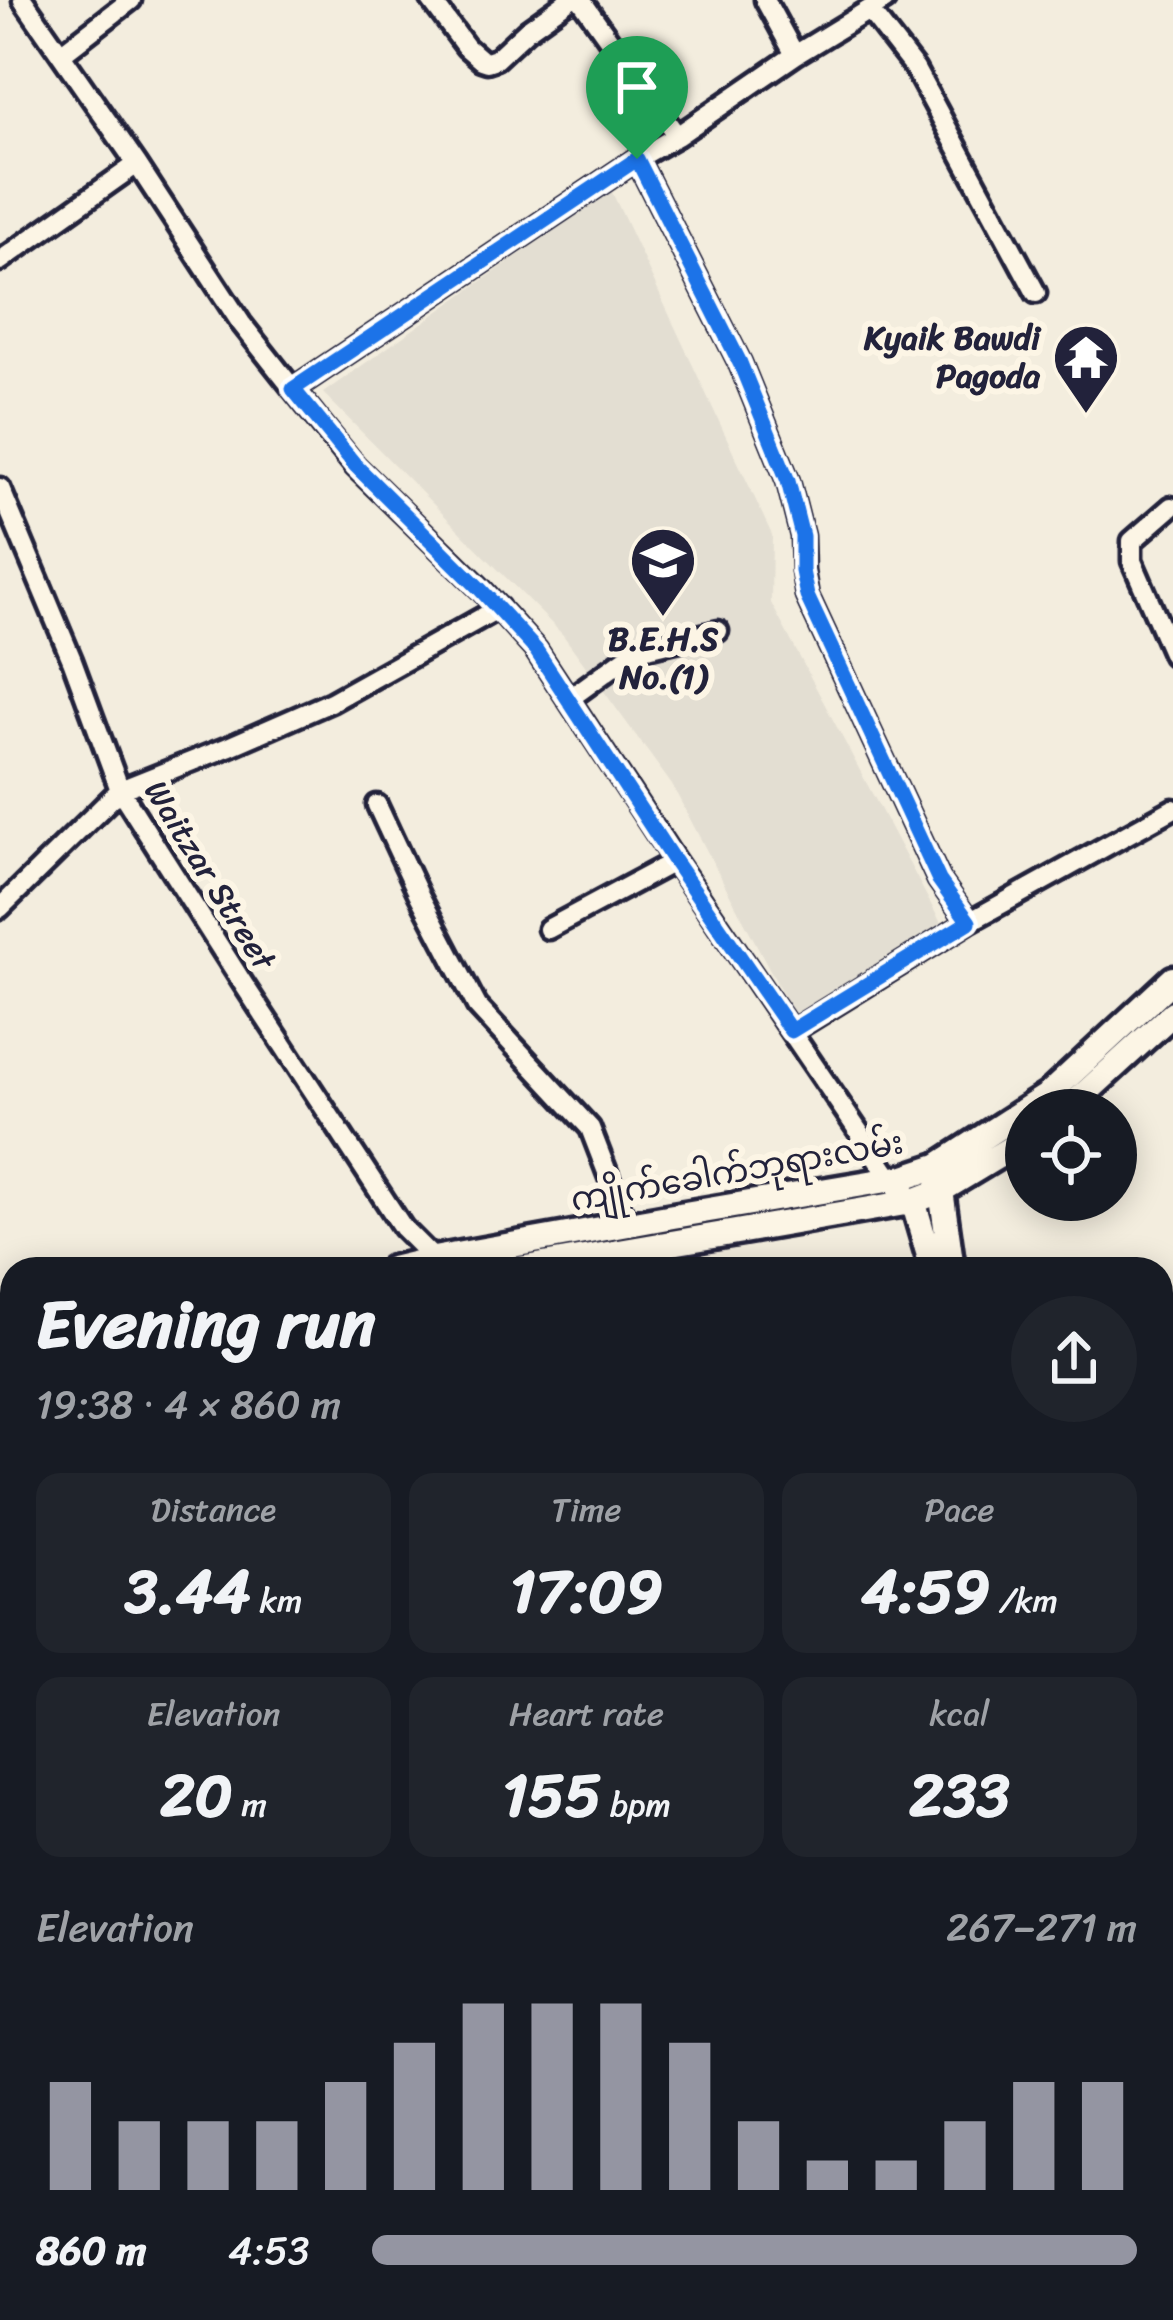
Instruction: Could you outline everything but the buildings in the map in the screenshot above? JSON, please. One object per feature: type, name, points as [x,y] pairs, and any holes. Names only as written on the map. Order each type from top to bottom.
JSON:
[{"type":"main road","name":"ကျိုက်ခေါက်ဘုရားလမ်း","points":[[1089,1089],[1165,1016],[1173,979]]},
{"type":"main road","name":"ကျိုက်ခေါက်ဘုရားလမ်း","points":[[590,1257],[911,1202],[1048,1095],[1165,1016]]},
{"type":"main road","name":"ကျိုက်ခေါက်ဘုရားလမ်း","points":[[445,1257],[891,1179],[939,1179],[1005,1148]]},
{"type":"main road","points":[[891,1179],[911,1202],[929,1257]]},
{"type":"main road","points":[[939,1179],[950,1257]]},
{"type":"street","points":[[23,0],[241,323],[293,389],[356,466],[536,650],[891,1179]]},
{"type":"street","points":[[61,54],[131,0]]},
{"type":"street","points":[[431,0],[466,47],[488,62],[569,0]]},
{"type":"street","points":[[581,0],[677,136]]},
{"type":"street","points":[[765,0],[795,55]]},
{"type":"street","points":[[293,389],[877,5],[1036,293]]},
{"type":"street","points":[[637,159],[740,363],[788,481],[802,536],[807,596],[939,880],[969,922]]},
{"type":"street","points":[[0,261],[137,164]]},
{"type":"street","name":"Waitzar Street","points":[[0,488],[120,790],[404,1228],[432,1257]]},
{"type":"street","points":[[1172,507],[1132,541],[1132,561],[1173,655]]},
{"type":"street","points":[[0,908],[120,790],[331,702],[499,608]]},
{"type":"street","points":[[569,699],[635,651],[718,631]]},
{"type":"street","points":[[377,805],[477,1006],[590,1128],[627,1224]]},
{"type":"street","points":[[791,1031],[969,922],[1173,809]]},
{"type":"street","points":[[548,929],[674,861]]},
{"type":"shaded area","name":"B.E.H.S No.(1)","points":[[611,190],[772,535],[771,603],[943,927],[796,1019],[672,785],[563,635],[323,393]]},
{"type":"place","name":"Kyaik Bawdi Pagoda","points":[[1086,416]]},
{"type":"place","name":"B.E.H.S No.(1)","points":[[663,619]]},
{"type":"route","points":[[637,159],[740,363],[788,481],[802,536],[807,596],[939,880],[969,922],[791,1031],[536,650],[356,466],[293,389],[637,159]]}]
